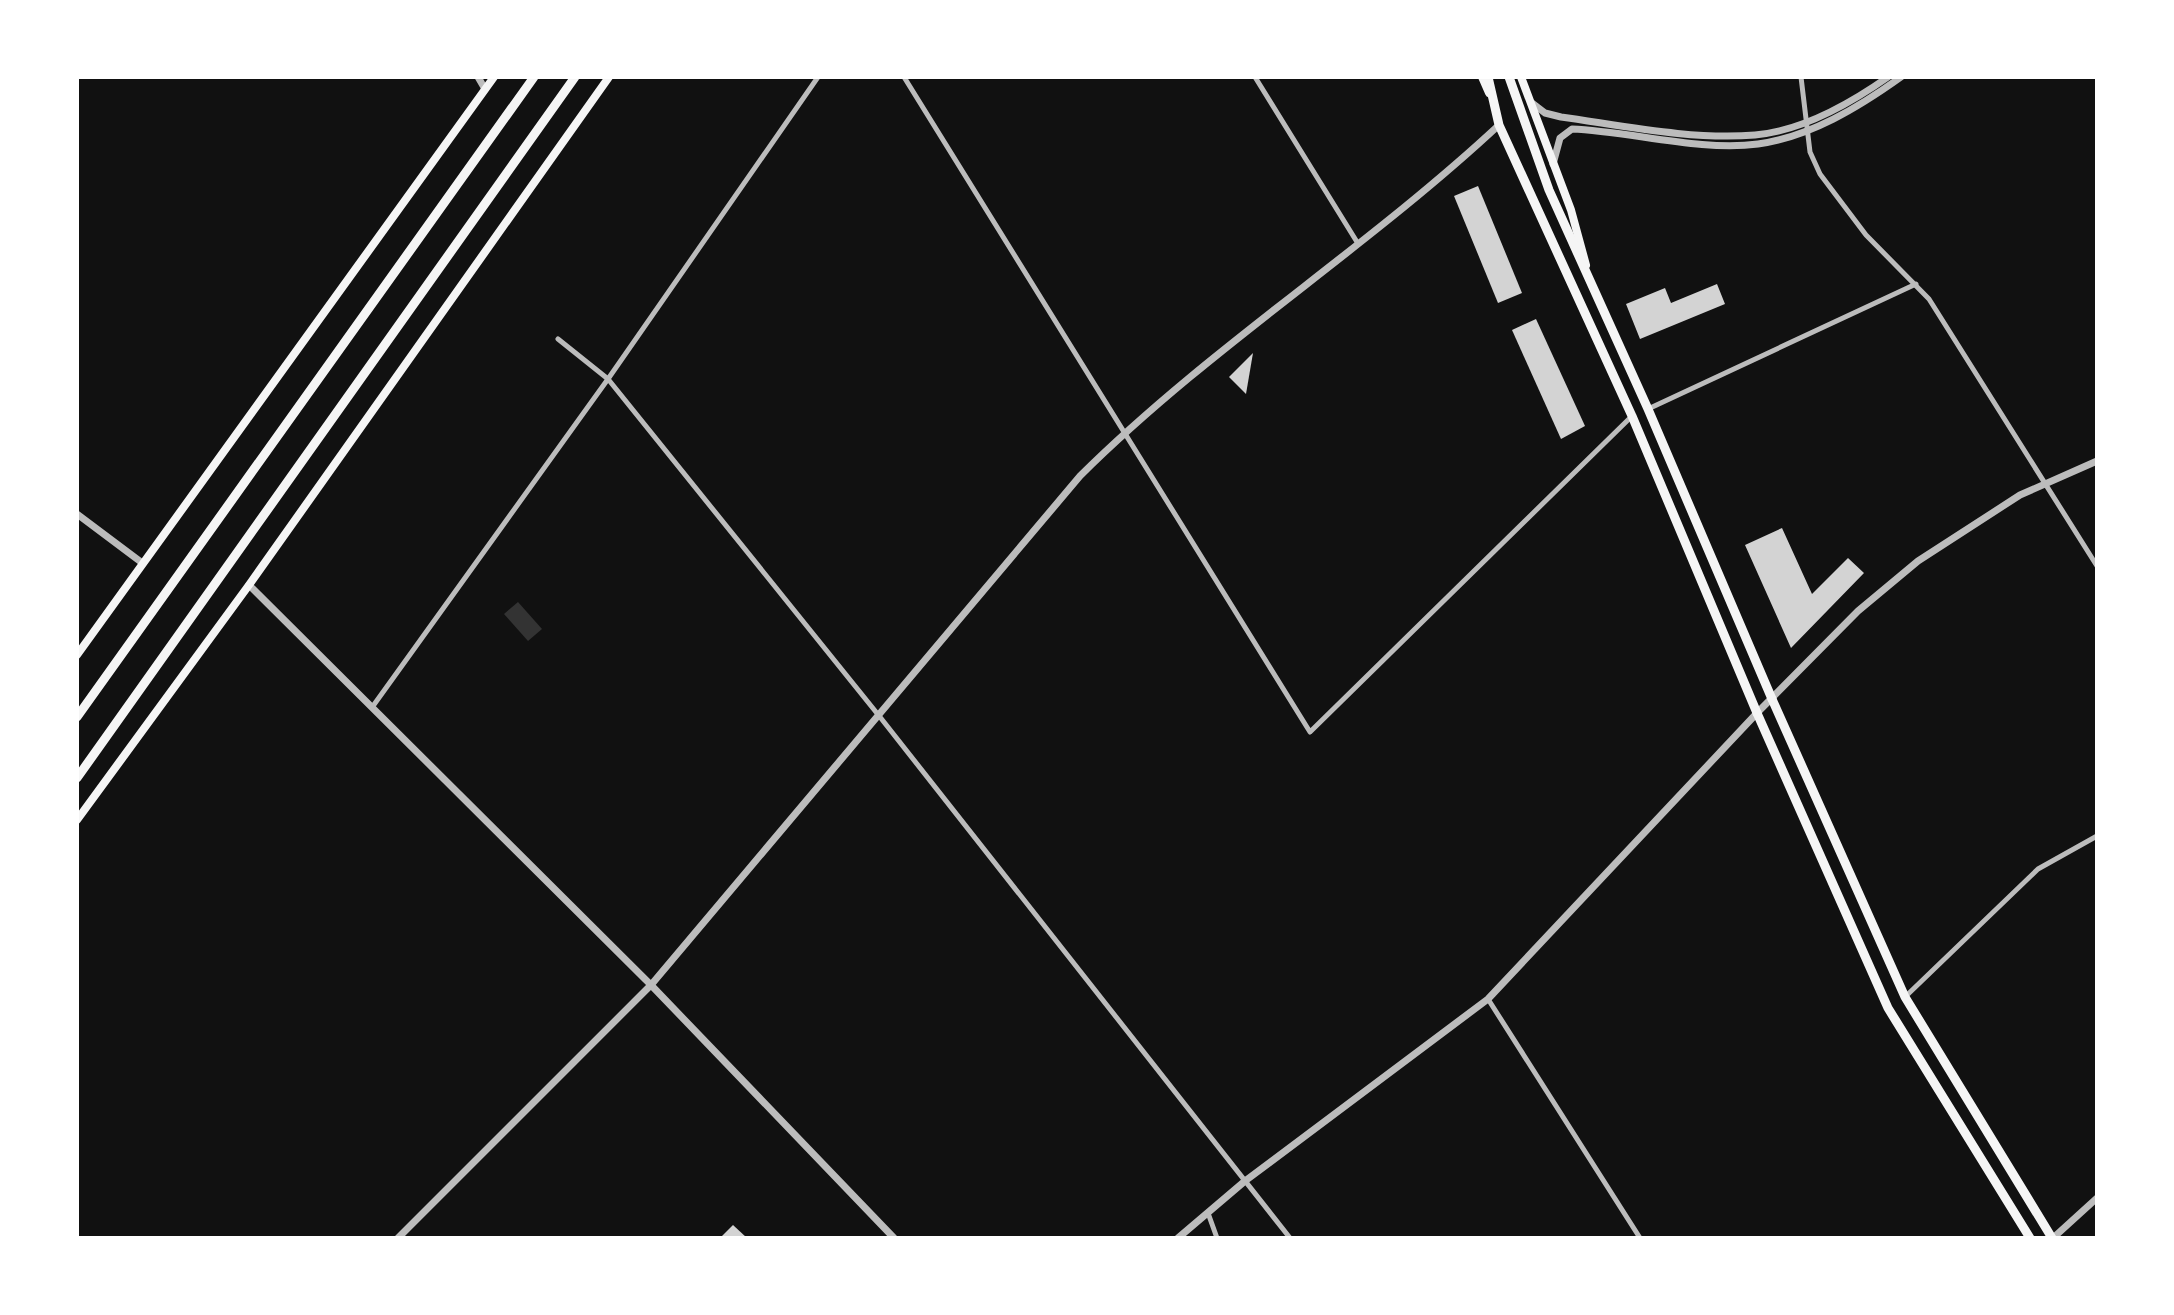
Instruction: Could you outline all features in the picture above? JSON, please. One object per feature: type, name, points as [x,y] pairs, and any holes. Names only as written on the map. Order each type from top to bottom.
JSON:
[{"type":"main road","points":[[77,655],[141,562],[494,77]]},
{"type":"main road","points":[[77,717],[534,77]]},
{"type":"main road","points":[[77,778],[575,77]]},
{"type":"main road","points":[[77,820],[249,585],[609,77]]},
{"type":"main road","points":[[1482,77],[1495,107]]},
{"type":"main road","points":[[1488,77],[1499,125],[1632,416],[1757,713],[1888,1008],[2031,1238]]},
{"type":"main road","points":[[1508,77],[1549,190],[1648,409],[1772,699],[1905,997],[2053,1238]]},
{"type":"main road","points":[[1521,77],[1571,209],[1591,285]]},
{"type":"street","points":[[478,77],[485,89]]},
{"type":"street","points":[[373,706],[608,379],[818,77]]},
{"type":"street","points":[[904,77],[1310,732],[1632,416]]},
{"type":"street","points":[[1255,77],[1357,242]]},
{"type":"street","points":[[1801,77],[1810,152],[1820,174],[1866,235],[1916,284],[2097,566]]},
{"type":"street","points":[[1528,99],[1545,113],[1562,117],[1679,133],[1756,135],[1806,121],[1869,91],[1888,77]]},
{"type":"street","points":[[1553,164],[1560,138],[1572,129],[1687,142],[1756,145],[1808,131],[1870,99],[1901,77]]},
{"type":"street","points":[[404,1236],[651,985],[880,717],[1080,476],[1124,433],[1199,368],[1499,125]]},
{"type":"street","points":[[1648,409],[1916,284]]},
{"type":"street","points":[[558,339],[608,379],[880,717],[1290,1238]]},
{"type":"street","points":[[1178,1238],[1245,1181],[1488,999],[1757,713],[1858,611],[1918,561],[2045,482],[2097,461]]},
{"type":"street","points":[[77,514],[141,562]]},
{"type":"street","points":[[249,585],[651,985],[894,1238]]},
{"type":"street","points":[[1905,997],[2038,869],[2097,836]]},
{"type":"street","points":[[1488,999],[1640,1238]]},
{"type":"street","points":[[2053,1238],[2097,1198]]},
{"type":"street","points":[[1208,1213],[1217,1238]]},
{"type":"shaded area","points":[[518,602],[542,629],[528,641],[504,614]]},
{"type":"building","points":[[1478,186],[1522,293],[1498,303],[1454,196]]},
{"type":"building","points":[[1717,284],[1725,304],[1640,339],[1626,304],[1665,288],[1671,303]]},
{"type":"building","points":[[1536,319],[1585,426],[1561,439],[1512,330]]},
{"type":"building","points":[[1253,353],[1246,394],[1229,377]]},
{"type":"building","points":[[1782,528],[1812,594],[1848,558],[1864,573],[1791,648],[1745,545]]},
{"type":"building","points":[[733,1225],[747,1238],[720,1238]]}]
